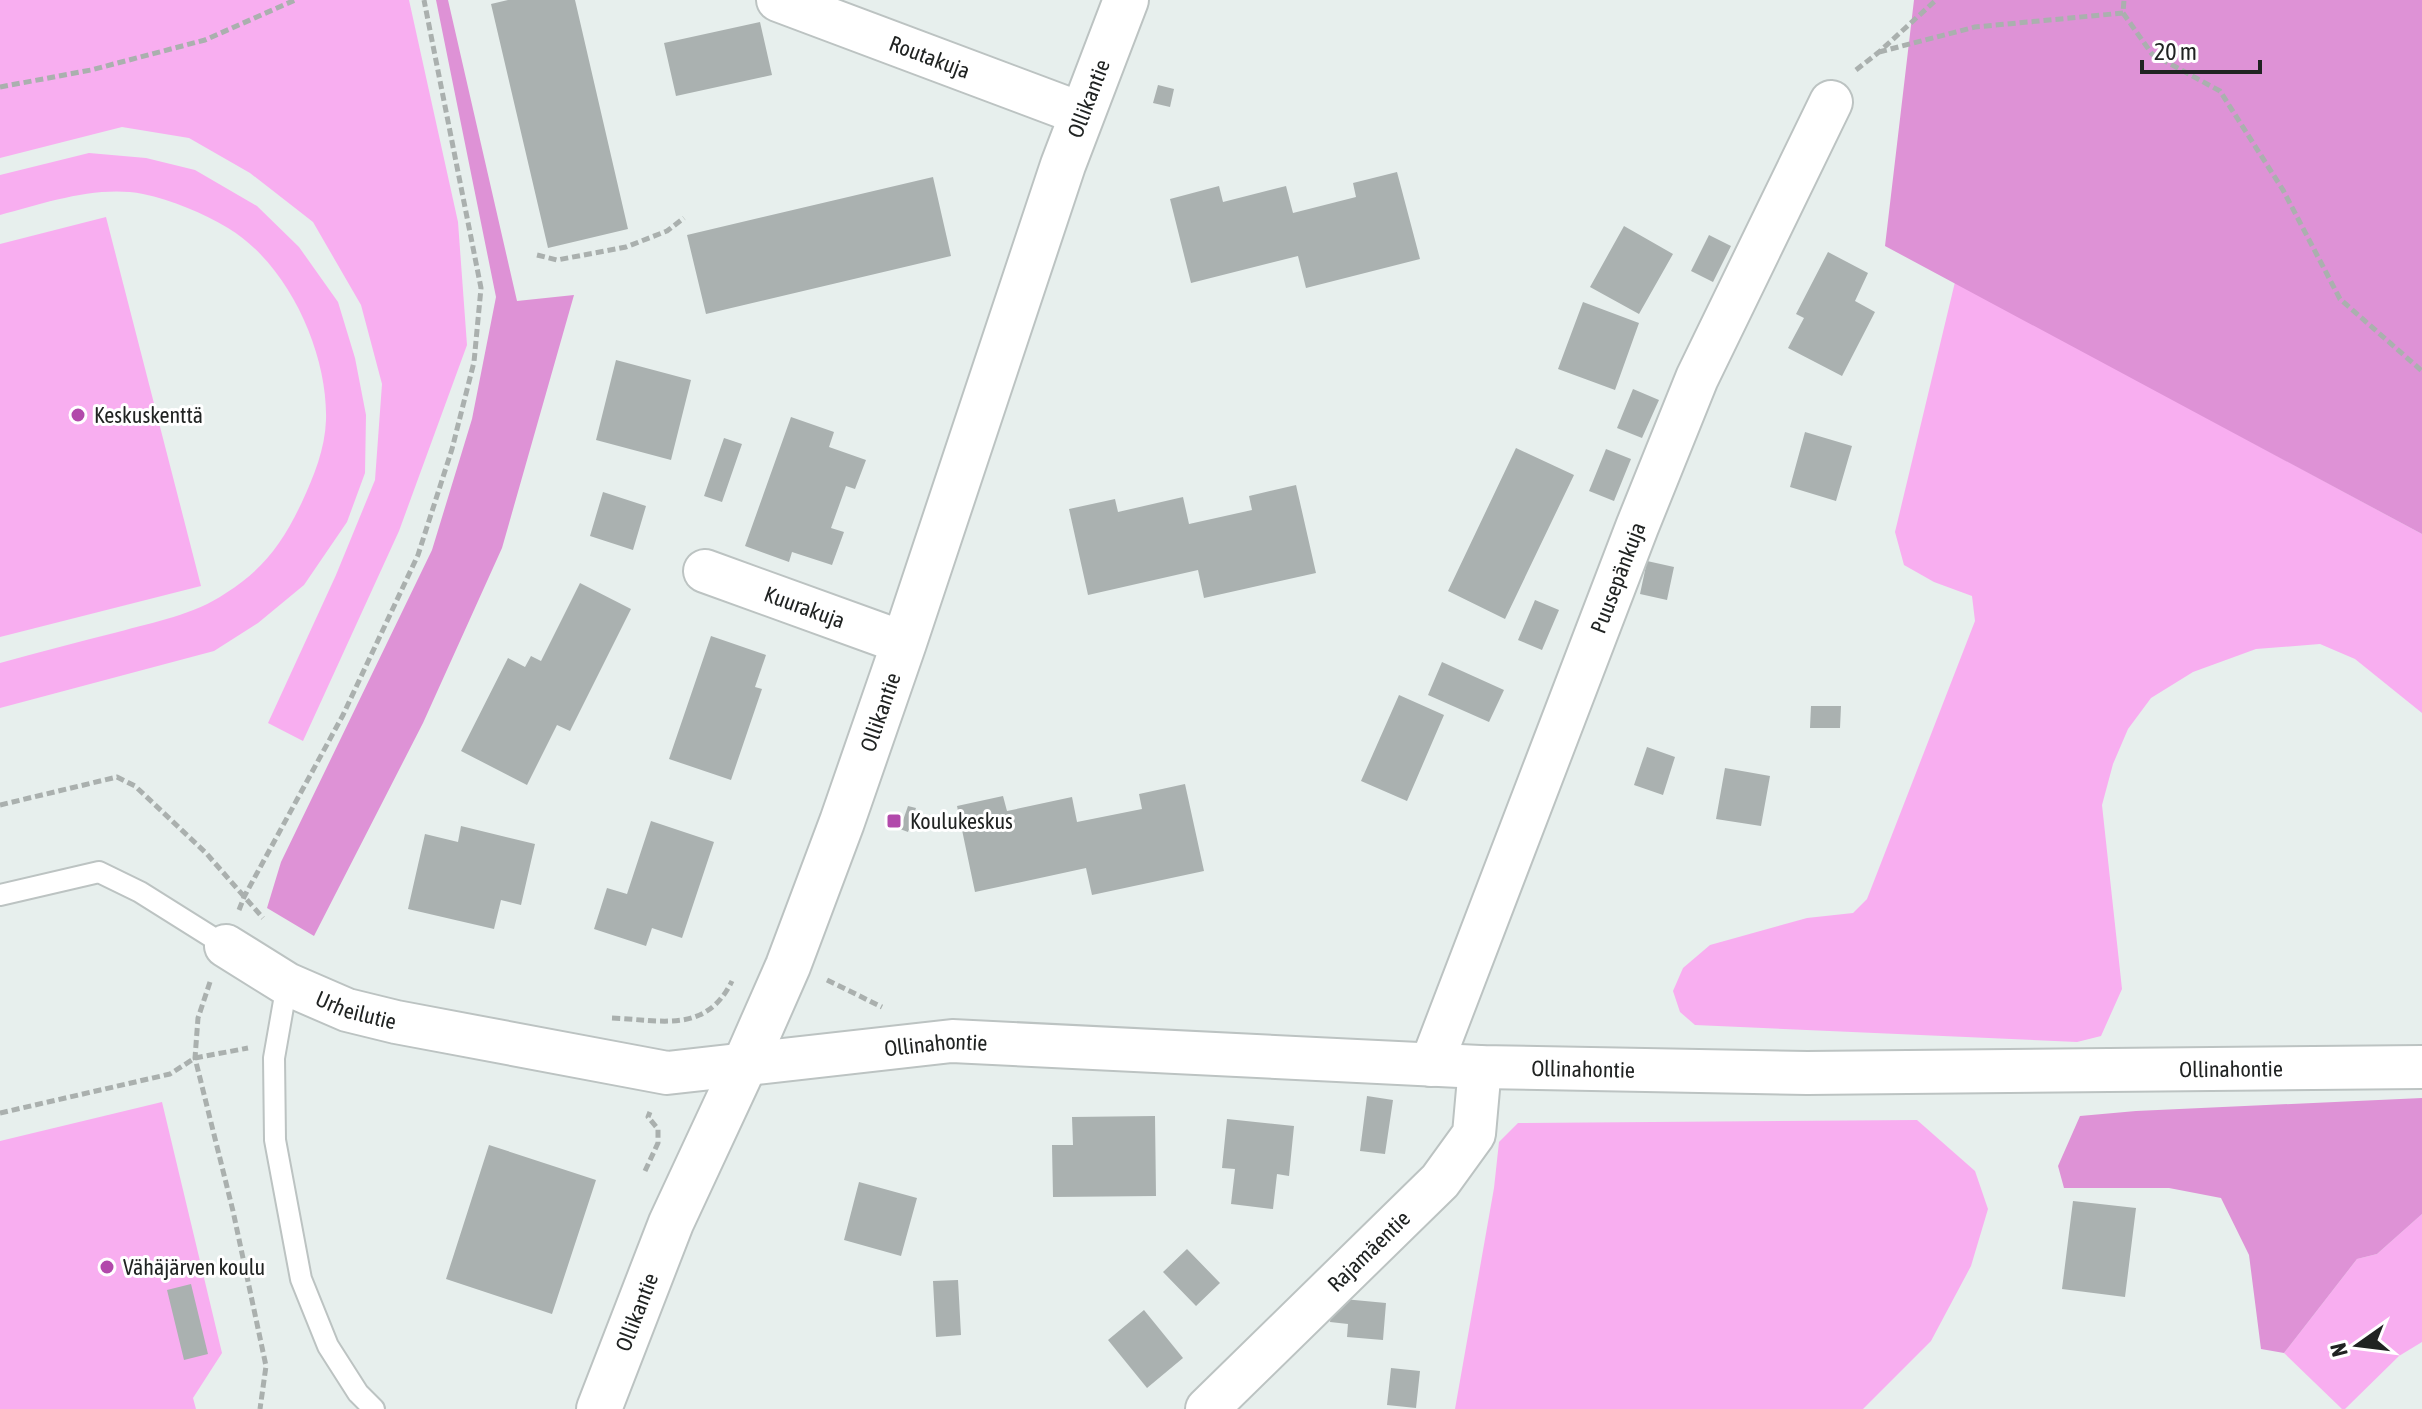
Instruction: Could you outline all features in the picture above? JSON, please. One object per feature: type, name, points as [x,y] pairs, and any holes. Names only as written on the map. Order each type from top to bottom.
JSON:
[{"type":"street","name":"Routakuja","points":[[778,0],[1082,114]]},
{"type":"street","name":"Ollikantie","points":[[599,1409],[671,1223],[788,966],[842,822],[1082,114],[1126,0]]},
{"type":"street","name":"Puusepänkuja","points":[[1431,1065],[1637,527],[1692,392],[1831,102]]},
{"type":"street","name":"Kuurakuja","points":[[705,571],[904,643]]},
{"type":"street","name":"Urheilutie","points":[[226,946],[287,984],[347,1010],[384,1019],[667,1073],[744,1066]]},
{"type":"street","name":"Ollinahontie","points":[[744,1066],[952,1041],[1480,1067],[1822,1073],[2422,1067]]},
{"type":"street","name":"Rajamäentie","points":[[1207,1409],[1440,1181],[1474,1134],[1480,1067]]},
{"type":"lane","name":"Urheilutie","points":[[0,895],[99,872],[140,892],[226,946]]},
{"type":"lane","points":[[287,984],[274,1058],[275,1140],[301,1279],[328,1346],[358,1393],[374,1409]]},
{"type":"path","points":[[0,87],[91,70],[205,40],[295,0]]},
{"type":"path","points":[[260,1409],[266,1366],[233,1211],[195,1058],[198,1018],[207,987],[244,897],[343,715],[418,555],[452,449],[474,362],[481,288],[424,0]]},
{"type":"path","points":[[1831,102],[1852,73],[1936,0]]},
{"type":"path","points":[[2124,0],[2123,13],[2152,54],[2220,91],[2283,190],[2340,299],[2422,371]]},
{"type":"path","points":[[1879,52],[1975,27],[2123,13]]},
{"type":"path","points":[[537,255],[557,260],[626,247],[667,231],[684,218]]},
{"type":"path","points":[[0,805],[117,777],[135,786],[206,853],[264,919]]},
{"type":"path","points":[[600,1017],[683,1021],[708,1012],[725,995],[736,973]]},
{"type":"path","points":[[0,1113],[170,1074],[195,1058]]},
{"type":"shaded area","points":[[0,0],[409,0],[458,222],[467,345],[399,531],[303,741],[268,723],[336,575],[375,480],[382,384],[361,305],[313,222],[250,173],[189,138],[122,127],[0,158]]},
{"type":"shaded area","points":[[436,0],[448,0],[517,301],[574,295],[502,548],[423,723],[314,936],[267,908],[281,862],[432,550],[472,419],[496,297]]},
{"type":"shaded area","points":[[1914,0],[2422,0],[2422,534],[1885,246]]},
{"type":"shaded area","points":[[89,153],[146,158],[195,170],[257,206],[299,247],[338,302],[355,358],[366,415],[365,473],[347,522],[304,585],[258,623],[214,651],[0,708],[0,663],[160,621],[214,601],[239,584],[262,564],[280,542],[315,472],[324,441],[325,394],[320,366],[300,312],[269,264],[250,244],[228,228],[176,203],[125,192],[71,197],[0,215],[0,175]]},
{"type":"shaded area","name":"Keskuskenttä","points":[[106,217],[201,586],[0,637],[0,244]]},
{"type":"shaded area","points":[[1955,282],[2422,534],[2422,713],[2355,659],[2320,644],[2256,649],[2193,672],[2151,698],[2128,729],[2113,764],[2102,805],[2122,989],[2101,1036],[2077,1042],[1695,1025],[1680,1012],[1673,991],[1683,968],[1710,945],[1807,918],[1853,913],[1867,899],[1975,621],[1972,596],[1934,582],[1904,565],[1895,532]]},
{"type":"shaded area","points":[[2422,1098],[2422,1214],[2377,1254],[2357,1259],[2284,1353],[2261,1349],[2249,1255],[2221,1198],[2169,1188],[2064,1188],[2058,1166],[2080,1116]]},
{"type":"shaded area","name":"Vähäjärven koulu","points":[[162,1102],[222,1353],[193,1398],[196,1409],[0,1409],[0,1141]]},
{"type":"shaded area","points":[[1917,1120],[1975,1171],[1988,1209],[1971,1266],[1931,1341],[1863,1409],[1455,1409],[1494,1188],[1499,1142],[1518,1123]]},
{"type":"shaded area","points":[[2422,1214],[2422,1342],[2399,1356],[2342,1409],[2284,1353],[2357,1259],[2377,1254]]},
{"type":"building","points":[[508,0],[575,0],[628,229],[548,248],[491,4]]},
{"type":"building","points":[[760,22],[772,75],[676,96],[664,43]]},
{"type":"building","points":[[1158,85],[1174,89],[1170,107],[1153,103]]},
{"type":"building","points":[[1397,172],[1420,259],[1306,288],[1298,256],[1191,283],[1170,199],[1219,186],[1223,202],[1286,186],[1293,213],[1356,197],[1353,183]]},
{"type":"building","points":[[933,177],[951,256],[706,314],[687,235]]},
{"type":"building","points":[[1624,226],[1673,254],[1639,314],[1590,287]]},
{"type":"building","points":[[1709,235],[1731,246],[1713,282],[1691,271]]},
{"type":"building","points":[[1828,252],[1868,273],[1855,301],[1875,312],[1842,376],[1788,348],[1804,318],[1796,314]]},
{"type":"building","points":[[1583,302],[1639,323],[1615,390],[1558,369]]},
{"type":"building","points":[[616,360],[691,380],[671,460],[596,440]]},
{"type":"building","points":[[1633,389],[1659,400],[1642,438],[1617,428]]},
{"type":"building","points":[[791,417],[834,432],[829,447],[866,460],[855,489],[846,486],[831,528],[844,532],[832,565],[792,552],[789,562],[745,546]]},
{"type":"building","points":[[1805,432],[1852,446],[1836,501],[1790,487]]},
{"type":"building","points":[[724,438],[742,444],[722,502],[704,496]]},
{"type":"building","points":[[1516,448],[1574,475],[1505,619],[1448,591]]},
{"type":"building","points":[[1606,449],[1631,459],[1614,501],[1589,491]]},
{"type":"building","points":[[1296,485],[1316,573],[1204,598],[1198,570],[1088,595],[1069,509],[1115,499],[1118,512],[1183,497],[1189,524],[1252,510],[1249,496]]},
{"type":"building","points":[[603,492],[646,506],[633,550],[590,536]]},
{"type":"building","points":[[1647,561],[1674,567],[1667,600],[1640,594]]},
{"type":"building","points":[[580,583],[631,609],[570,731],[557,725],[527,785],[461,751],[508,658],[525,667],[531,656],[541,661]]},
{"type":"building","points":[[1535,600],[1559,610],[1542,650],[1518,640]]},
{"type":"building","points":[[711,636],[766,655],[755,687],[762,689],[731,780],[669,759]]},
{"type":"building","points":[[1442,662],[1504,690],[1489,722],[1428,695]]},
{"type":"building","points":[[1399,695],[1444,715],[1407,801],[1361,781]]},
{"type":"building","points":[[1811,706],[1841,706],[1840,728],[1810,728]]},
{"type":"building","points":[[1647,747],[1675,757],[1663,795],[1634,785]]},
{"type":"building","points":[[1725,768],[1770,776],[1761,826],[1716,819]]},
{"type":"building","points":[[1185,784],[1204,871],[1092,895],[1086,868],[975,892],[957,806],[1003,796],[1007,811],[1072,797],[1077,822],[1142,809],[1139,794]]},
{"type":"building","points":[[908,806],[916,808],[908,832],[900,829]]},
{"type":"building","points":[[651,821],[714,842],[682,938],[652,928],[646,946],[594,929],[607,888],[627,894]]},
{"type":"building","points":[[461,826],[535,844],[521,905],[501,900],[494,929],[408,909],[425,834],[458,842]]},
{"type":"building","points":[[1367,1096],[1393,1100],[1385,1154],[1360,1151]]},
{"type":"building","points":[[1155,1116],[1156,1196],[1053,1197],[1052,1145],[1073,1145],[1072,1117]]},
{"type":"building","points":[[1227,1119],[1294,1126],[1289,1176],[1277,1174],[1273,1209],[1231,1204],[1235,1169],[1222,1168]]},
{"type":"building","points":[[489,1145],[596,1180],[552,1314],[446,1279]]},
{"type":"building","points":[[859,1182],[917,1198],[901,1256],[844,1240]]},
{"type":"building","points":[[2073,1201],[2136,1208],[2125,1297],[2062,1289]]},
{"type":"building","points":[[1187,1249],[1220,1283],[1196,1306],[1163,1272]]},
{"type":"building","points":[[958,1280],[961,1335],[936,1337],[933,1281]]},
{"type":"building","points":[[191,1284],[208,1354],[184,1360],[167,1290]]},
{"type":"building","points":[[1333,1298],[1386,1303],[1383,1340],[1347,1337],[1348,1324],[1330,1322]]},
{"type":"building","points":[[1144,1310],[1183,1358],[1147,1388],[1108,1340]]},
{"type":"building","points":[[1391,1368],[1420,1371],[1416,1408],[1387,1405]]},
{"type":"place","name":"Keskuskenttä","points":[[78,415]]},
{"type":"place","name":"Koulukeskus","points":[[894,821]]},
{"type":"place","name":"Vähäjärven koulu","points":[[107,1267]]}]
